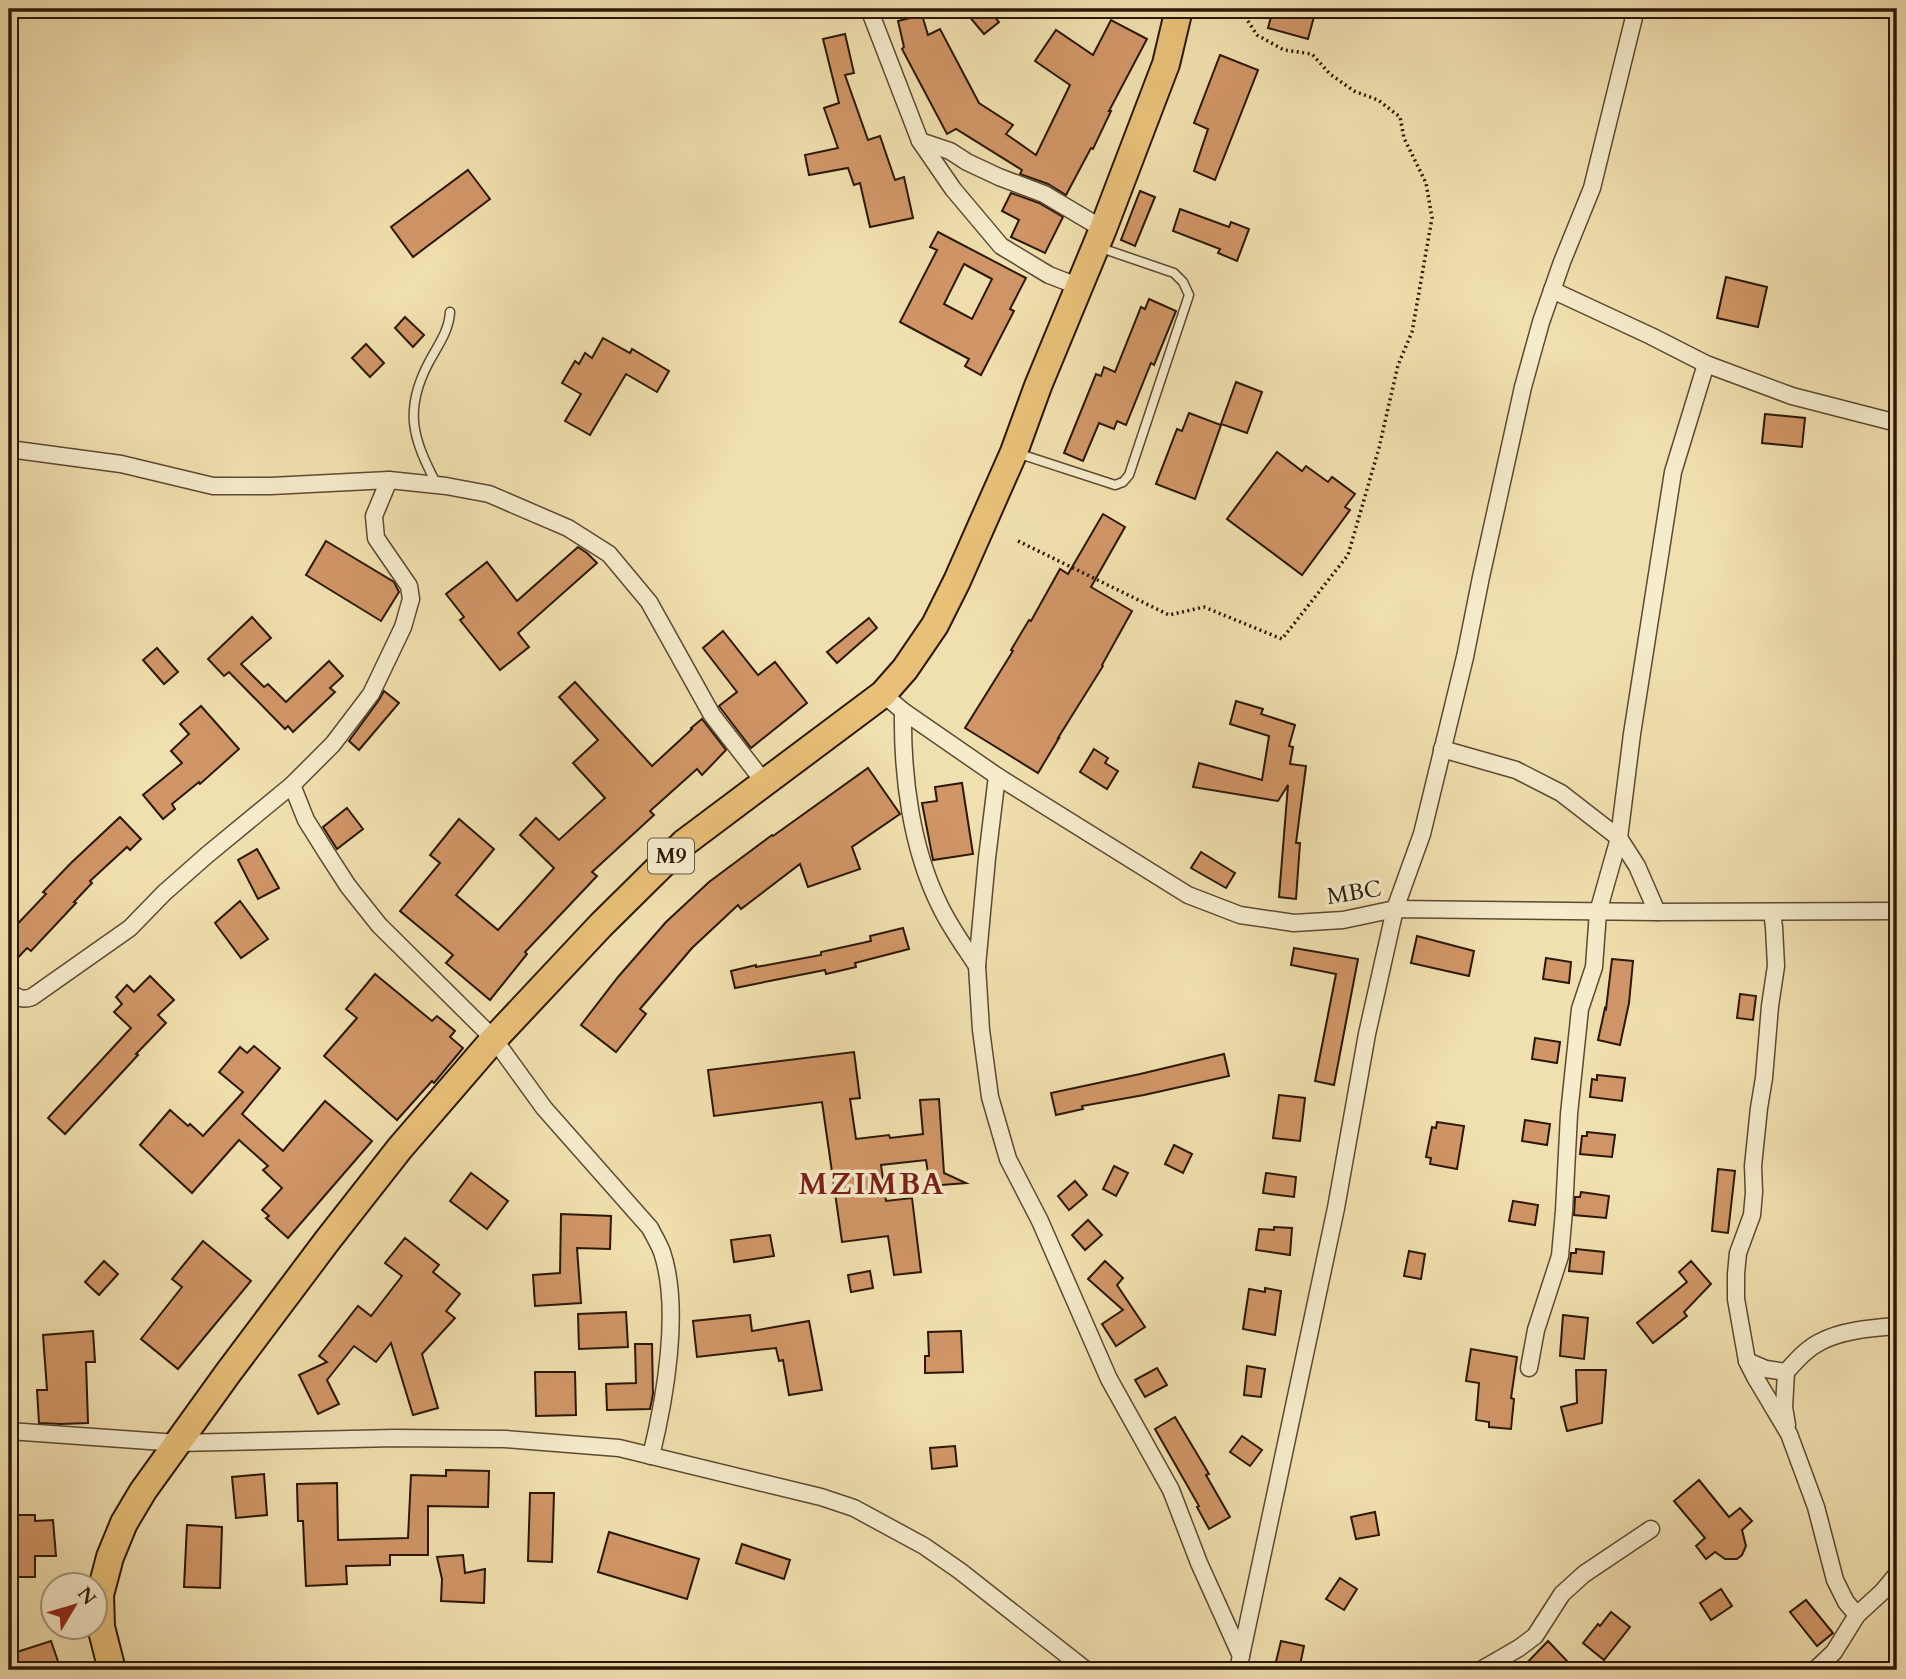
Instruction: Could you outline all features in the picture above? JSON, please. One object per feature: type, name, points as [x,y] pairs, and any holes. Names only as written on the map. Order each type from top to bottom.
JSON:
[{"type":"main road","name":"M9","points":[[112,1670],[101,1627],[100,1595],[110,1558],[124,1523],[143,1490],[228,1373],[400,1147],[494,1039],[601,925],[684,844],[764,782],[893,702],[905,668],[935,625],[957,581],[1014,453],[1166,64],[1179,9]]},
{"type":"street","points":[[869,9],[920,141],[953,189],[1001,246],[1049,275],[1080,287]]},
{"type":"street","points":[[1239,1663],[1334,1222],[1367,1034],[1395,909],[1422,834],[1465,657],[1523,387],[1552,290],[1592,188],[1636,9]]},
{"type":"street","points":[[920,141],[950,151],[999,177],[1044,194],[1099,238]]},
{"type":"street","points":[[1552,290],[1706,365],[1791,396],[1897,424]]},
{"type":"street","points":[[1529,1368],[1536,1330],[1560,1256],[1569,1114],[1580,1009],[1594,967],[1598,912],[1619,838],[1632,734],[1673,472],[1706,365]]},
{"type":"street","points":[[9,449],[121,464],[213,486],[389,480],[437,485],[489,494],[568,528],[609,555],[649,602],[712,715],[764,782]]},
{"type":"street","points":[[9,992],[26,1000],[32,997],[130,928],[207,855],[292,785],[333,744],[371,694],[404,627],[411,599],[409,586],[376,538],[374,516],[389,480]]},
{"type":"street","points":[[893,702],[918,853],[940,906],[977,966]]},
{"type":"street","name":"MBC","points":[[893,702],[997,776],[1188,895],[1240,915],[1294,923],[1343,920],[1395,909],[1598,912],[1897,911]]},
{"type":"street","points":[[1442,749],[1516,770],[1561,793],[1619,838],[1637,866],[1657,912]]},
{"type":"street","points":[[997,776],[977,966],[981,1030],[990,1097],[1009,1159],[1040,1221],[1109,1379],[1171,1490],[1239,1663]]},
{"type":"street","points":[[292,785],[306,820],[348,886],[379,925],[494,1039],[544,1108],[650,1228],[662,1251],[667,1272],[671,1328],[659,1424],[651,1456]]},
{"type":"street","points":[[1772,912],[1776,965],[1754,1155],[1752,1215],[1738,1253],[1736,1300],[1747,1360],[1788,1434],[1816,1507],[1835,1580],[1846,1602],[1857,1615]]},
{"type":"street","points":[[1788,1434],[1784,1407],[1786,1372],[1802,1354],[1819,1342],[1858,1331],[1897,1326]]},
{"type":"street","points":[[1747,1360],[1766,1369],[1786,1372]]},
{"type":"street","points":[[9,1431],[178,1443],[395,1438],[505,1439],[618,1448],[821,1497],[864,1513],[924,1546],[960,1571],[1086,1670]]},
{"type":"street","points":[[1481,1670],[1520,1648],[1535,1636],[1562,1594],[1584,1574],[1651,1530]]},
{"type":"street","points":[[1815,1670],[1834,1652],[1857,1615],[1897,1574]]},
{"type":"lane","points":[[1014,453],[1115,485],[1123,482],[1129,475],[1189,295],[1183,282],[1174,273],[1099,238]]},
{"type":"lane","points":[[437,485],[423,458],[414,431],[413,408],[418,383],[449,326],[450,312]]},
{"type":"path","points":[[1018,541],[1169,615],[1204,607],[1282,639],[1348,555],[1379,449],[1398,365],[1412,332],[1432,218],[1426,183],[1404,138],[1400,117],[1378,100],[1354,91],[1331,75],[1312,54],[1284,50],[1257,35],[1240,9]]},
{"type":"building","points":[[963,9],[988,9],[999,22],[984,34]]},
{"type":"building","points":[[1273,9],[1316,9],[1308,39],[1268,28]]},
{"type":"building","points":[[922,15],[928,35],[940,29],[979,103],[1013,125],[1006,134],[1036,155],[1070,85],[1035,61],[1056,30],[1093,55],[1111,20],[1147,39],[1109,111],[1093,149],[1091,148],[1066,195],[1048,184],[1020,174],[1022,170],[956,129],[947,134],[902,49],[904,47],[898,21]]},
{"type":"building","points":[[845,34],[854,73],[845,75],[868,140],[880,136],[895,180],[904,177],[913,218],[870,227],[860,183],[854,185],[848,168],[809,175],[805,155],[838,148],[824,108],[839,103],[823,39]]},
{"type":"building","points":[[1220,55],[1258,70],[1215,180],[1194,171],[1208,129],[1194,123]]},
{"type":"building","points":[[468,170],[490,199],[413,257],[391,227]]},
{"type":"building","points":[[1140,191],[1155,197],[1135,246],[1121,240]]},
{"type":"building","points":[[1011,193],[1039,203],[1063,217],[1045,253],[1011,237],[1019,220],[1002,211]]},
{"type":"building","points":[[1180,209],[1229,227],[1231,222],[1249,229],[1237,261],[1218,253],[1220,249],[1173,231]]},
{"type":"building","points":[[938,232],[1026,278],[1010,309],[1014,311],[981,375],[965,366],[969,359],[900,322],[937,250],[930,247]],"holes":[[[964,264],[992,279],[972,319],[944,304]]]},
{"type":"building","points":[[1726,277],[1767,287],[1758,327],[1717,318]]},
{"type":"building","points":[[1149,299],[1176,311],[1126,425],[1117,421],[1114,429],[1099,423],[1083,461],[1064,453],[1096,374],[1101,376],[1104,367],[1115,372],[1141,307],[1145,309]]},
{"type":"building","points":[[405,317],[424,335],[413,347],[395,328]]},
{"type":"building","points":[[603,338],[630,353],[632,349],[669,371],[657,392],[626,374],[590,435],[565,421],[581,394],[562,383],[575,361],[579,364],[585,353],[592,358]]},
{"type":"building","points":[[366,344],[384,363],[370,377],[352,358]]},
{"type":"building","points":[[1236,382],[1262,392],[1247,433],[1221,424]]},
{"type":"building","points":[[1189,413],[1221,425],[1195,499],[1156,484],[1177,429],[1182,431]]},
{"type":"building","points":[[1765,414],[1805,418],[1802,447],[1762,443]]},
{"type":"building","points":[[1277,452],[1302,471],[1306,466],[1328,482],[1332,477],[1355,494],[1345,507],[1350,510],[1302,575],[1227,519]]},
{"type":"building","points":[[1103,514],[1125,527],[1091,587],[1132,611],[1103,666],[1038,773],[965,728],[1060,569],[1068,574]]},
{"type":"building","points":[[326,541],[394,582],[399,592],[381,621],[306,575]]},
{"type":"building","points":[[578,547],[597,563],[518,633],[529,647],[500,670],[460,620],[464,617],[446,594],[487,562],[517,601]]},
{"type":"building","points":[[252,617],[271,638],[241,664],[264,687],[268,684],[286,702],[329,661],[343,676],[330,688],[335,692],[293,732],[288,726],[285,729],[229,672],[224,676],[208,659]]},
{"type":"building","points":[[869,618],[877,628],[837,663],[827,652]]},
{"type":"building","points":[[723,631],[758,675],[775,662],[807,703],[751,748],[719,706],[737,692],[703,648]]},
{"type":"building","points":[[157,648],[178,672],[164,684],[143,660]]},
{"type":"building","points":[[575,682],[652,766],[702,719],[726,750],[702,775],[697,769],[650,811],[654,815],[592,872],[597,876],[525,952],[527,954],[490,1000],[446,963],[453,955],[400,911],[440,863],[430,855],[459,819],[494,849],[456,895],[498,930],[554,868],[520,835],[536,818],[559,840],[605,798],[573,763],[598,740],[559,697]]},
{"type":"building","points":[[384,691],[399,703],[359,750],[349,741]]},
{"type":"building","points":[[1236,701],[1263,709],[1261,714],[1295,725],[1289,746],[1293,747],[1290,764],[1306,766],[1296,843],[1300,843],[1296,899],[1279,897],[1288,785],[1278,801],[1193,787],[1199,763],[1262,780],[1269,736],[1230,724]]},
{"type":"building","points":[[201,706],[239,749],[200,784],[199,782],[172,804],[175,809],[163,819],[143,795],[182,763],[171,751],[189,734],[180,724]]},
{"type":"building","points":[[1094,749],[1108,758],[1105,763],[1118,771],[1107,789],[1080,772]]},
{"type":"building","points":[[868,768],[900,814],[852,847],[860,869],[808,887],[800,864],[741,909],[738,905],[692,948],[640,1009],[646,1014],[616,1052],[581,1025],[666,922],[709,882]]},
{"type":"building","points":[[962,783],[973,854],[933,860],[922,803],[937,801],[935,787]]},
{"type":"building","points":[[347,808],[363,829],[337,849],[323,827]]},
{"type":"building","points":[[120,817],[141,839],[130,850],[127,847],[90,881],[92,883],[74,902],[76,903],[31,951],[27,948],[9,967],[9,933],[46,894],[43,892]]},
{"type":"building","points":[[257,849],[279,888],[258,899],[238,860]]},
{"type":"building","points":[[1201,852],[1235,873],[1226,888],[1191,868]]},
{"type":"building","points":[[240,901],[268,939],[241,958],[215,923]]},
{"type":"building","points":[[903,928],[909,949],[855,963],[856,967],[826,974],[825,970],[735,988],[731,971],[821,955],[821,952],[871,941],[870,936]]},
{"type":"building","points":[[1417,936],[1474,951],[1469,976],[1411,963]]},
{"type":"building","points":[[1294,948],[1358,959],[1334,1085],[1315,1081],[1336,974],[1291,965]]},
{"type":"building","points":[[1546,958],[1571,962],[1569,983],[1543,979]]},
{"type":"building","points":[[1612,959],[1633,961],[1629,1003],[1620,1045],[1598,1040],[1606,1009]]},
{"type":"building","points":[[375,974],[432,1021],[437,1016],[455,1031],[450,1037],[463,1048],[434,1083],[432,1081],[397,1120],[324,1056],[357,1018],[346,1009]]},
{"type":"building","points":[[150,976],[174,1000],[158,1015],[166,1023],[65,1134],[48,1118],[131,1028],[114,1012],[122,1004],[116,997],[127,985],[134,992]]},
{"type":"building","points":[[1740,994],[1756,996],[1753,1020],[1737,1018]]},
{"type":"building","points":[[1535,1038],[1560,1042],[1557,1063],[1532,1059]]},
{"type":"building","points":[[254,1046],[280,1068],[242,1114],[283,1151],[325,1101],[372,1141],[288,1238],[266,1218],[269,1216],[262,1210],[282,1188],[263,1170],[268,1166],[239,1140],[192,1193],[140,1145],[170,1110],[203,1136],[243,1092],[219,1072],[240,1047],[247,1053]]},
{"type":"building","points":[[854,1052],[860,1098],[850,1099],[856,1139],[923,1134],[920,1100],[939,1099],[944,1173],[966,1183],[930,1186],[926,1160],[881,1165],[886,1201],[912,1198],[921,1272],[894,1275],[888,1236],[842,1242],[822,1102],[714,1116],[708,1070]]},
{"type":"building","points":[[1224,1054],[1229,1076],[1082,1106],[1083,1109],[1056,1115],[1051,1093]]},
{"type":"building","points":[[1597,1075],[1625,1078],[1622,1101],[1590,1097],[1592,1079],[1597,1080]]},
{"type":"building","points":[[1279,1095],[1305,1098],[1300,1141],[1273,1138]]},
{"type":"building","points":[[1525,1120],[1550,1124],[1547,1145],[1522,1141]]},
{"type":"building","points":[[1437,1122],[1464,1126],[1457,1169],[1430,1164],[1431,1158],[1426,1157],[1432,1127],[1436,1128]]},
{"type":"building","points":[[1587,1132],[1615,1135],[1612,1157],[1580,1154],[1582,1136],[1587,1136]]},
{"type":"building","points":[[1174,1145],[1192,1154],[1183,1173],[1165,1164]]},
{"type":"building","points":[[1114,1166],[1128,1173],[1116,1196],[1103,1189]]},
{"type":"building","points":[[1718,1169],[1735,1171],[1728,1233],[1712,1231]]},
{"type":"building","points":[[471,1173],[508,1201],[487,1229],[450,1201]]},
{"type":"building","points":[[1266,1173],[1296,1177],[1294,1197],[1263,1193]]},
{"type":"building","points":[[1075,1181],[1087,1195],[1069,1210],[1058,1196]]},
{"type":"building","points":[[1581,1192],[1609,1196],[1606,1218],[1574,1215],[1575,1197],[1580,1197]]},
{"type":"building","points":[[1513,1201],[1538,1205],[1535,1225],[1509,1221]]},
{"type":"building","points":[[561,1214],[611,1216],[610,1249],[577,1248],[581,1303],[535,1306],[533,1275],[560,1273]]},
{"type":"building","points":[[1088,1220],[1102,1235],[1085,1250],[1072,1235]]},
{"type":"building","points":[[1274,1227],[1292,1228],[1290,1255],[1256,1250],[1259,1229],[1274,1230]]},
{"type":"building","points":[[770,1235],[774,1256],[734,1262],[731,1240]]},
{"type":"building","points":[[405,1238],[439,1265],[433,1272],[460,1294],[446,1311],[455,1318],[422,1354],[438,1408],[413,1415],[391,1343],[376,1362],[354,1346],[327,1380],[339,1404],[318,1414],[299,1375],[327,1362],[319,1356],[358,1306],[371,1316],[402,1276],[385,1263]]},
{"type":"building","points":[[203,1241],[251,1281],[178,1369],[141,1339],[182,1287],[172,1279]]},
{"type":"building","points":[[1576,1249],[1604,1252],[1602,1274],[1569,1271],[1571,1253],[1576,1253]]},
{"type":"building","points":[[1409,1251],[1425,1254],[1421,1279],[1404,1276]]},
{"type":"building","points":[[104,1261],[118,1274],[99,1295],[85,1282]]},
{"type":"building","points":[[1105,1261],[1123,1278],[1117,1285],[1145,1327],[1116,1346],[1102,1324],[1123,1310],[1088,1279]]},
{"type":"building","points":[[1691,1261],[1711,1284],[1684,1312],[1687,1316],[1653,1343],[1637,1323],[1687,1282],[1679,1272]]},
{"type":"building","points":[[870,1271],[873,1288],[851,1292],[848,1275]]},
{"type":"building","points":[[1265,1288],[1281,1291],[1275,1335],[1243,1329],[1249,1289],[1265,1292]]},
{"type":"building","points":[[626,1312],[628,1347],[579,1349],[578,1314]]},
{"type":"building","points":[[750,1315],[752,1331],[809,1321],[822,1390],[789,1395],[783,1360],[779,1361],[776,1348],[697,1357],[693,1321]]},
{"type":"building","points":[[1563,1315],[1588,1318],[1584,1359],[1560,1356]]},
{"type":"building","points":[[93,1331],[95,1362],[86,1362],[88,1423],[39,1423],[37,1390],[47,1390],[43,1335]]},
{"type":"building","points":[[961,1331],[963,1372],[925,1373],[925,1356],[929,1356],[928,1332]]},
{"type":"building","points":[[635,1344],[652,1344],[653,1394],[650,1409],[607,1410],[606,1384],[636,1383]]},
{"type":"building","points":[[1471,1349],[1517,1357],[1511,1398],[1514,1399],[1511,1429],[1489,1427],[1489,1422],[1476,1420],[1479,1383],[1466,1381]]},
{"type":"building","points":[[1247,1366],[1265,1369],[1261,1397],[1244,1395]]},
{"type":"building","points":[[1157,1368],[1167,1385],[1145,1397],[1135,1380]]},
{"type":"building","points":[[1576,1370],[1606,1370],[1602,1423],[1567,1431],[1561,1407],[1577,1403]]},
{"type":"building","points":[[535,1372],[575,1372],[576,1415],[536,1416]]},
{"type":"building","points":[[1175,1417],[1209,1474],[1206,1475],[1230,1517],[1209,1529],[1197,1507],[1199,1506],[1155,1429]]},
{"type":"building","points":[[1242,1436],[1262,1450],[1250,1466],[1230,1452]]},
{"type":"building","points":[[955,1446],[957,1466],[932,1469],[930,1448]]},
{"type":"building","points":[[446,1470],[489,1471],[488,1507],[428,1506],[428,1555],[390,1555],[390,1565],[346,1566],[347,1584],[306,1586],[303,1521],[298,1521],[297,1484],[337,1483],[338,1540],[408,1538],[411,1475],[446,1476]]},
{"type":"building","points":[[264,1474],[267,1515],[236,1518],[232,1477]]},
{"type":"building","points":[[1699,1480],[1729,1517],[1740,1508],[1752,1521],[1742,1530],[1746,1546],[1737,1559],[1725,1559],[1715,1552],[1706,1559],[1696,1546],[1705,1538],[1674,1501]]},
{"type":"building","points":[[530,1493],[554,1493],[552,1562],[528,1561]]},
{"type":"building","points":[[1375,1512],[1379,1535],[1356,1539],[1351,1517]]},
{"type":"building","points":[[9,1515],[35,1515],[35,1521],[53,1520],[56,1556],[35,1556],[35,1577],[9,1577]]},
{"type":"building","points":[[187,1525],[222,1527],[220,1588],[184,1587]]},
{"type":"building","points":[[609,1532],[699,1559],[687,1599],[598,1572]]},
{"type":"building","points":[[742,1544],[790,1560],[784,1579],[736,1563]]},
{"type":"building","points":[[463,1555],[465,1573],[485,1569],[484,1603],[441,1601],[442,1579],[437,1557]]},
{"type":"building","points":[[1340,1578],[1357,1589],[1344,1610],[1326,1599]]},
{"type":"building","points":[[1721,1589],[1732,1606],[1711,1620],[1700,1603]]},
{"type":"building","points":[[1806,1600],[1833,1633],[1817,1646],[1790,1612]]},
{"type":"building","points":[[1611,1612],[1630,1627],[1604,1660],[1583,1643]]},
{"type":"building","points":[[51,1641],[61,1670],[19,1670],[14,1653]]},
{"type":"building","points":[[1281,1641],[1304,1646],[1299,1670],[1274,1670]]},
{"type":"building","points":[[1548,1641],[1567,1661],[1558,1670],[1520,1670]]},
{"type":"district","name":"MZIMBA","points":[[872,1184]]}]
